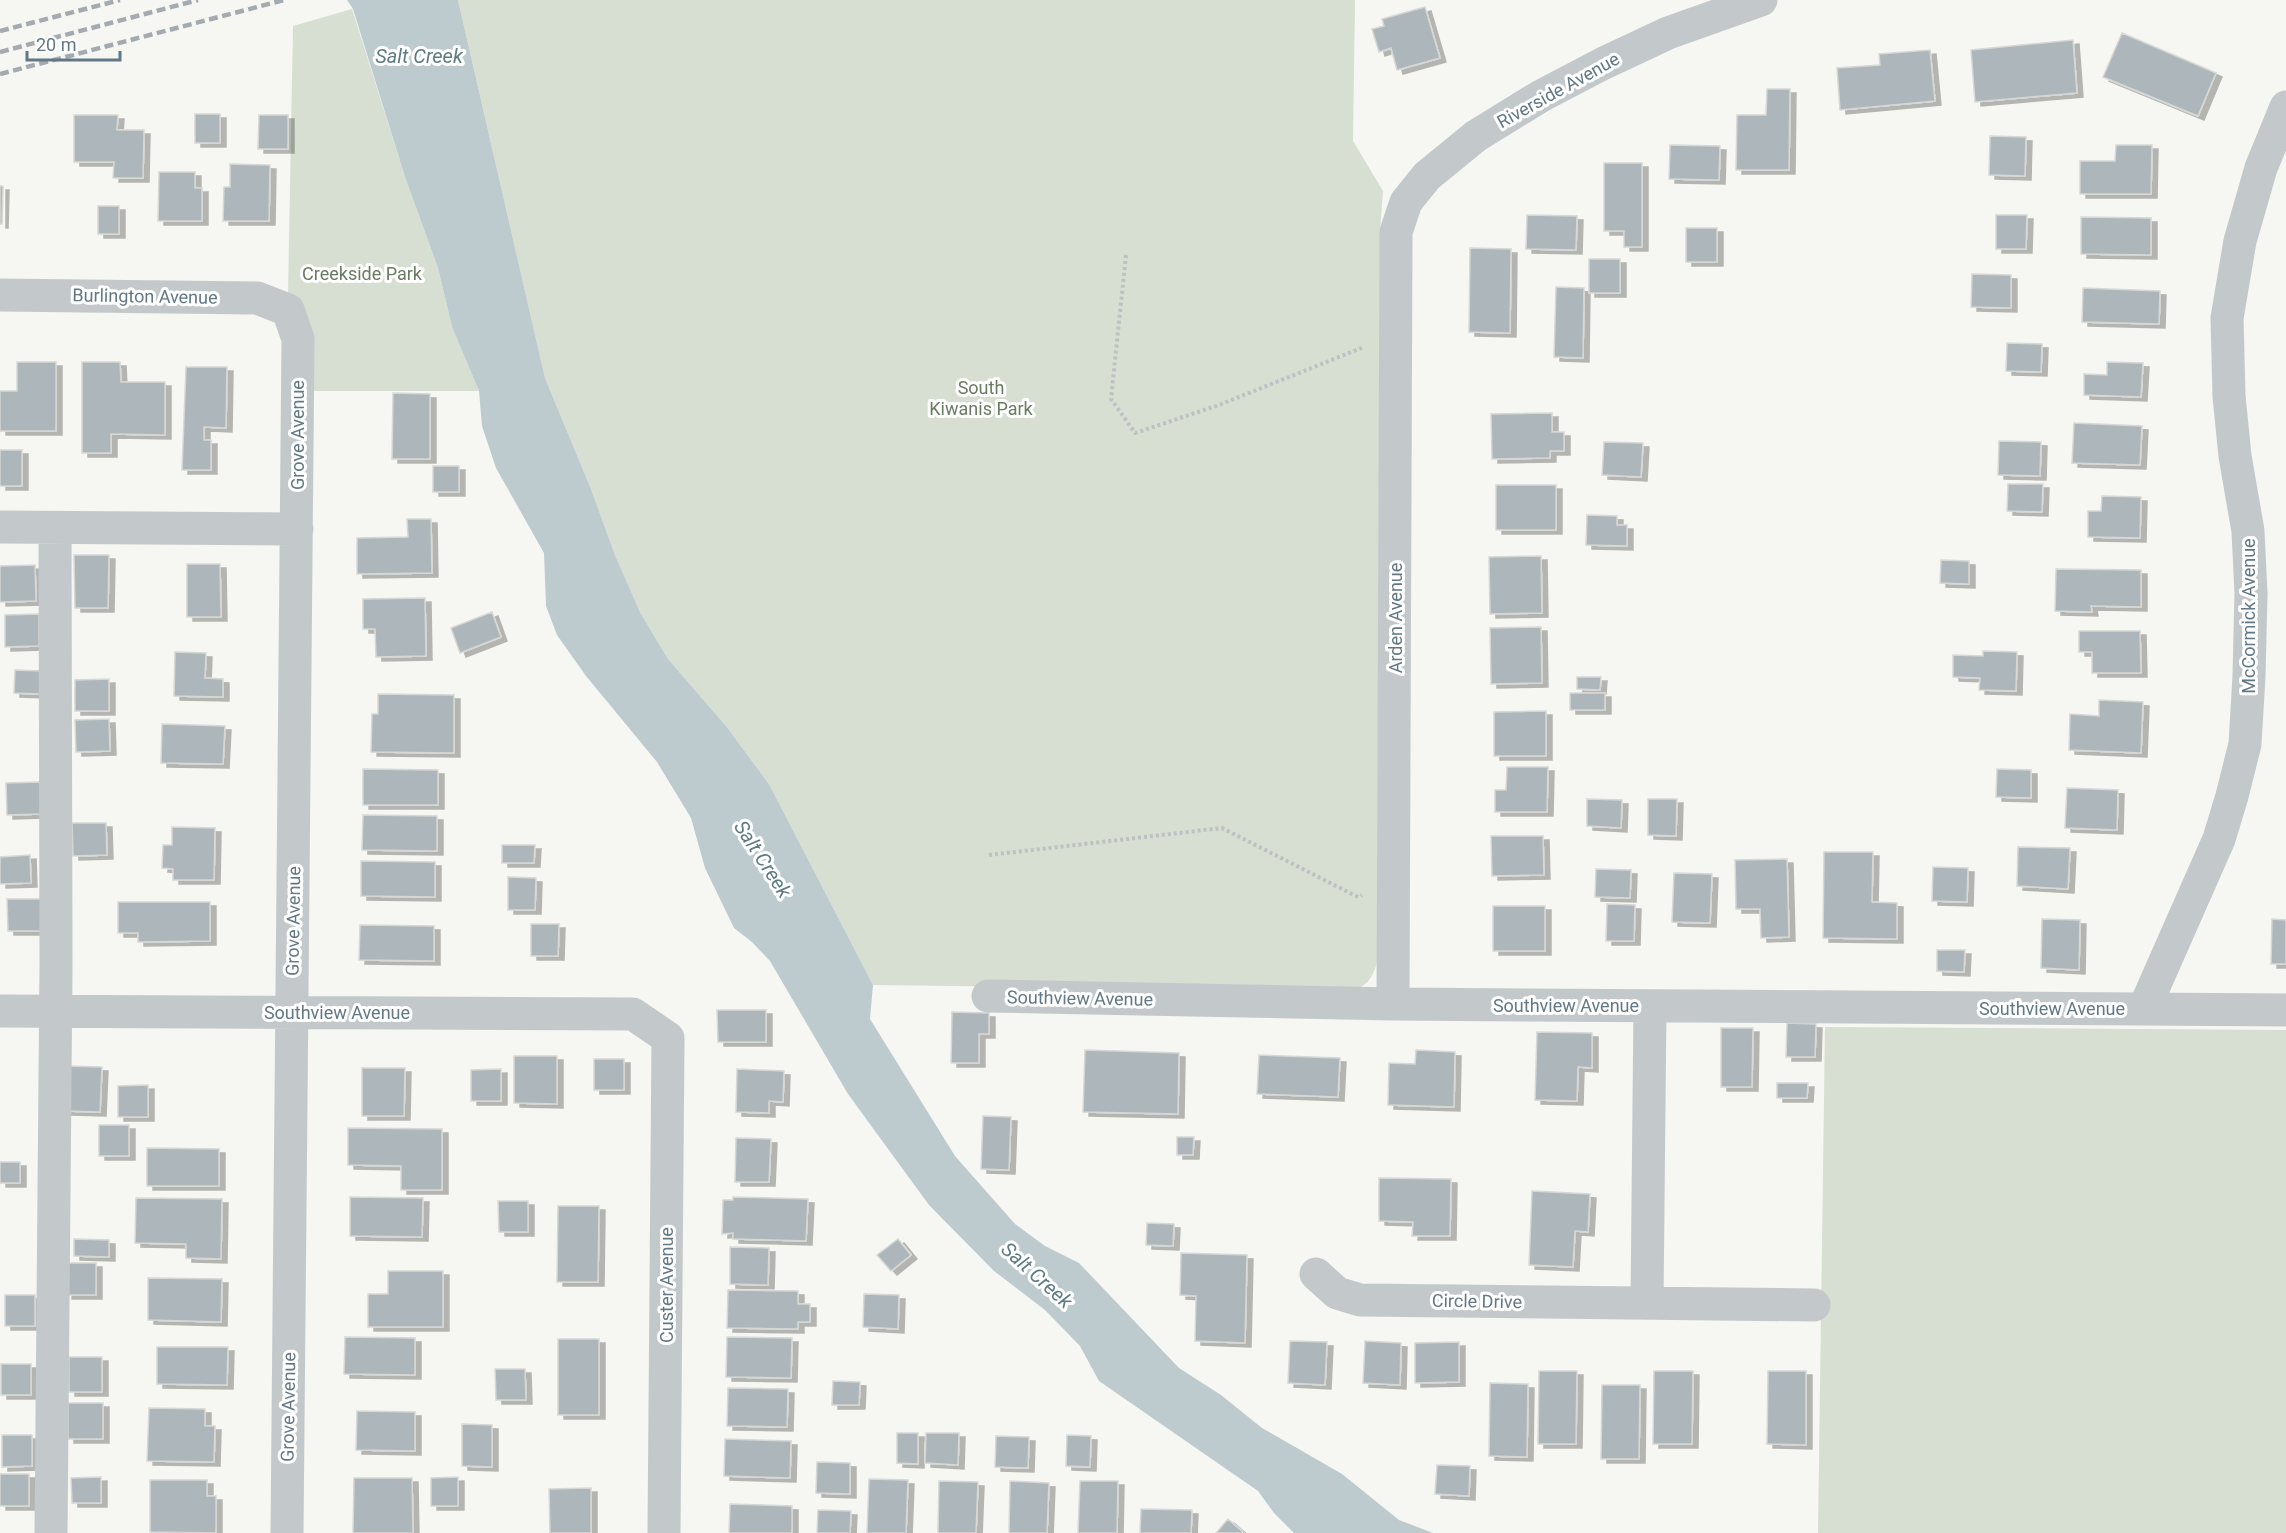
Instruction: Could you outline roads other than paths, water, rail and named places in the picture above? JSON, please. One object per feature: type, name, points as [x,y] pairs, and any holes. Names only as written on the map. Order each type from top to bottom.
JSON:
[{"type":"street","name":"Riverside Avenue","points":[[1396,232],[1406,202],[1427,176],[1476,136],[1541,96],[1621,55],[1668,33],[1761,0]]},
{"type":"street","name":"McCormick Avenue","points":[[2144,1008],[2219,839],[2245,744],[2251,593],[2248,531],[2235,456],[2229,396],[2227,318],[2240,241],[2261,168],[2286,107]]},
{"type":"street","name":"Arden Avenue","points":[[1393,1004],[1396,232]]},
{"type":"street","name":"Burlington Avenue","points":[[0,295],[257,298],[288,310]]},
{"type":"street","name":"Grove Avenue","points":[[287,1533],[298,339],[288,310]]},
{"type":"street","points":[[0,527],[297,529]]},
{"type":"street","points":[[51,1533],[56,1011],[55,528]]},
{"type":"street","name":"Southview Avenue","points":[[988,996],[1393,1004],[2286,1010]]},
{"type":"street","points":[[1647,1303],[1650,1006]]},
{"type":"street","name":"Southview Avenue","points":[[0,1011],[633,1014],[668,1038]]},
{"type":"street","name":"Custer Avenue","points":[[664,1533],[668,1038]]},
{"type":"street","name":"Circle Drive","points":[[1316,1274],[1337,1293],[1360,1300],[1814,1305]]},
{"type":"water","name":"Salt Creek","points":[[347,0],[458,0],[545,378],[591,489],[615,555],[640,612],[668,659],[726,726],[769,784],[873,985],[870,1019],[955,1156],[1015,1224],[1045,1246],[1079,1263],[1179,1368],[1221,1395],[1262,1428],[1342,1474],[1399,1520],[1433,1533],[1294,1533],[1274,1513],[1258,1491],[1099,1381],[1080,1346],[1045,1310],[994,1271],[929,1205],[848,1094],[770,961],[752,942],[734,928],[705,868],[691,818],[657,762],[586,676],[557,635],[546,606],[544,553],[496,468],[482,426],[479,391],[452,327],[438,268],[405,177],[353,9]]},
{"type":"railway","points":[[0,31],[120,0]]},
{"type":"railway","points":[[0,52],[198,0]]},
{"type":"railway","points":[[0,74],[284,0]]},
{"type":"park label","name":"Creekside Park","points":[[362,273]]},
{"type":"park label","name":"South Kiwanis Park","points":[[981,397]]}]
